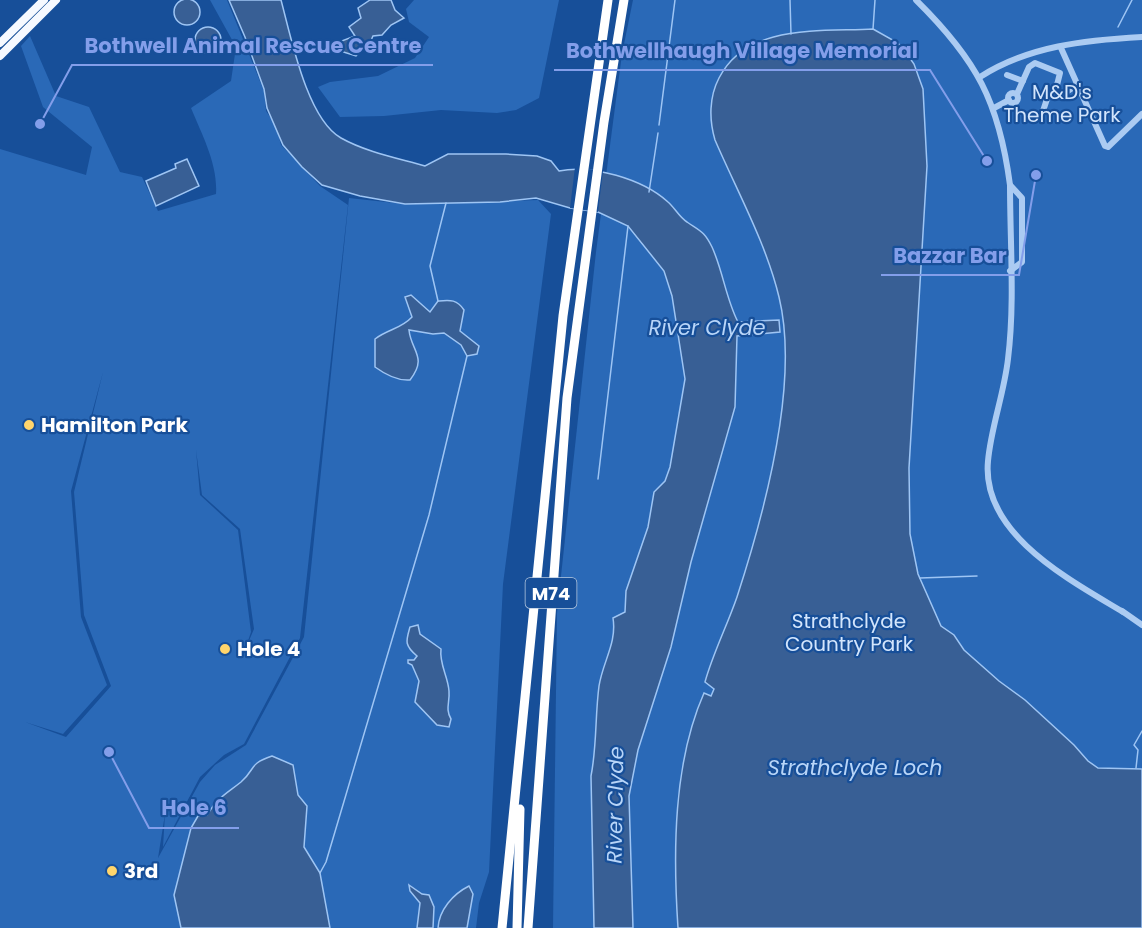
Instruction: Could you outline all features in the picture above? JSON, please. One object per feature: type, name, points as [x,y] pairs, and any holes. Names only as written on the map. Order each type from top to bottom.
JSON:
[{"type":"highway","name":"M74","points":[[517,928],[522,744],[570,256],[608,0]]},
{"type":"highway","name":"M74","points":[[528,928],[567,398],[604,122],[624,0]]},
{"type":"highway","points":[[502,928],[522,744]]},
{"type":"main road","points":[[0,43],[44,0]]},
{"type":"main road","points":[[0,56],[56,0]]},
{"type":"street","points":[[916,0],[980,77],[1001,129],[1010,185],[1009,356],[988,472],[996,509],[1014,534],[1061,572],[1142,625]]},
{"type":"street","points":[[980,77],[1019,56],[1037,50],[1142,37]]},
{"type":"street","points":[[1061,48],[1106,147],[1142,114]]},
{"type":"street","points":[[994,108],[1009,100],[1017,101],[1017,94],[1029,67],[1038,63],[1060,74],[1056,89]]},
{"type":"street","points":[[1007,75],[1023,81]]},
{"type":"street","points":[[1043,111],[1048,96],[1062,95],[1078,84]]},
{"type":"street","points":[[1010,185],[1022,198],[1022,262],[1010,271]]},
{"type":"street","points":[[1014,534],[1123,612]]},
{"type":"green space","points":[[210,0],[227,0],[264,91],[266,111],[276,126],[281,145],[320,186],[348,205],[300,638],[244,744],[224,755],[200,777],[163,847],[165,814],[158,858],[200,782],[215,765],[246,745],[304,637],[349,198],[404,204],[538,200],[551,214],[503,584],[489,872],[479,903],[476,928],[0,928],[0,149],[86,175],[92,147],[43,107],[21,46],[30,36],[56,96],[89,107],[120,172],[142,177],[158,211],[216,194],[212,161],[191,108],[231,81],[236,47]],"holes":[[[103,372],[74,492],[84,615],[111,686],[66,737],[25,722],[63,734],[107,685],[81,617],[71,491]],[[196,450],[202,495],[240,529],[254,629],[245,650],[251,632],[238,530],[200,495]]]},
{"type":"green space","points":[[414,0],[559,0],[539,98],[516,110],[497,113],[441,110],[384,116],[340,117],[318,87],[330,82],[378,76],[415,58],[429,37],[409,22],[406,9]]},
{"type":"green space","name":"Strathclyde Country Park","points":[[633,0],[1142,0],[1142,928],[553,928],[557,613],[596,252],[622,54]]},
{"type":"water","points":[[187,-1],[196,3],[200,12],[196,21],[187,25],[178,21],[174,12],[178,3]]},
{"type":"water","name":"River Clyde","points":[[229,0],[281,0],[295,55],[310,96],[329,128],[341,138],[371,151],[425,166],[448,154],[537,156],[551,161],[559,171],[586,170],[631,180],[657,194],[707,238],[716,256],[730,304],[738,322],[779,320],[780,332],[737,336],[735,407],[691,562],[671,647],[638,750],[629,796],[633,928],[594,928],[591,776],[599,686],[613,636],[613,618],[625,612],[626,591],[648,527],[654,492],[665,481],[670,467],[685,379],[672,296],[664,271],[628,226],[598,212],[570,208],[536,198],[500,202],[405,204],[360,196],[322,185],[283,145],[267,108],[264,89],[245,37]]},
{"type":"water","points":[[370,0],[391,0],[395,10],[404,18],[391,25],[382,35],[373,36],[368,47],[363,47],[356,56],[337,50],[339,42],[355,36],[349,27],[361,18],[358,8]]},
{"type":"water","points":[[208,27],[218,30],[221,40],[218,50],[208,53],[198,50],[195,40],[198,30]]},
{"type":"water","name":"Strathclyde Loch","points":[[873,29],[898,43],[914,64],[923,89],[927,166],[909,468],[910,534],[918,574],[941,626],[954,635],[964,650],[1025,700],[1074,745],[1088,761],[1098,768],[1142,769],[1142,928],[678,928],[676,839],[686,749],[704,693],[711,696],[714,689],[705,682],[737,597],[758,527],[776,448],[785,368],[784,331],[779,297],[759,237],[715,140],[711,117],[713,93],[719,78],[732,60],[748,48],[766,39],[809,31]]},
{"type":"water","points":[[187,159],[199,186],[156,206],[146,181],[176,168],[175,164]]},
{"type":"water","points":[[411,295],[430,312],[438,301],[459,304],[464,310],[460,331],[479,346],[477,354],[467,356],[461,345],[444,333],[433,334],[409,330],[418,360],[418,365],[410,380],[392,377],[375,367],[375,339],[412,317],[405,297]]},
{"type":"water","points":[[418,625],[420,634],[441,649],[441,660],[449,691],[448,709],[451,719],[449,727],[437,725],[415,702],[419,681],[408,660],[414,660],[417,656],[408,646],[407,639],[410,627]]},
{"type":"water","points":[[272,756],[293,765],[298,795],[307,806],[304,847],[320,873],[330,928],[181,928],[174,895],[191,828],[198,816],[207,815],[256,764]]},
{"type":"water","points":[[409,885],[422,894],[429,895],[434,907],[433,928],[417,928],[420,903],[410,891]]},
{"type":"water","points":[[469,886],[473,894],[467,928],[438,928],[441,915],[448,903]]},
{"type":"pier","points":[[575,167],[603,171],[598,212],[570,208]]},
{"type":"waterway","points":[[659,125],[675,0]]},
{"type":"waterway","points":[[790,0],[791,34]]},
{"type":"waterway","points":[[873,29],[875,0]]},
{"type":"waterway","points":[[1118,27],[1132,0]]},
{"type":"waterway","points":[[649,192],[658,133]]},
{"type":"waterway","points":[[438,301],[430,266],[446,203]]},
{"type":"waterway","points":[[598,479],[628,226]]},
{"type":"waterway","points":[[320,873],[326,862],[429,515],[467,356]]},
{"type":"waterway","points":[[920,578],[977,576]]},
{"type":"waterway","points":[[1136,768],[1138,750],[1134,745],[1142,731]]},
{"type":"place","name":"Bothwell Animal Rescue Centre","points":[[40,124]]},
{"type":"place","name":"Bothwellhaugh Village Memorial","points":[[987,161]]},
{"type":"place","name":"Bazzar Bar","points":[[1036,175]]},
{"type":"place","name":"Hamilton Park","points":[[29,425]]},
{"type":"place","name":"Hole 4","points":[[225,649]]},
{"type":"place","name":"Hole 6","points":[[109,752]]},
{"type":"place","name":"3rd","points":[[112,871]]},
{"type":"park label","name":"M&D's Theme Park","points":[[1062,104]]}]
